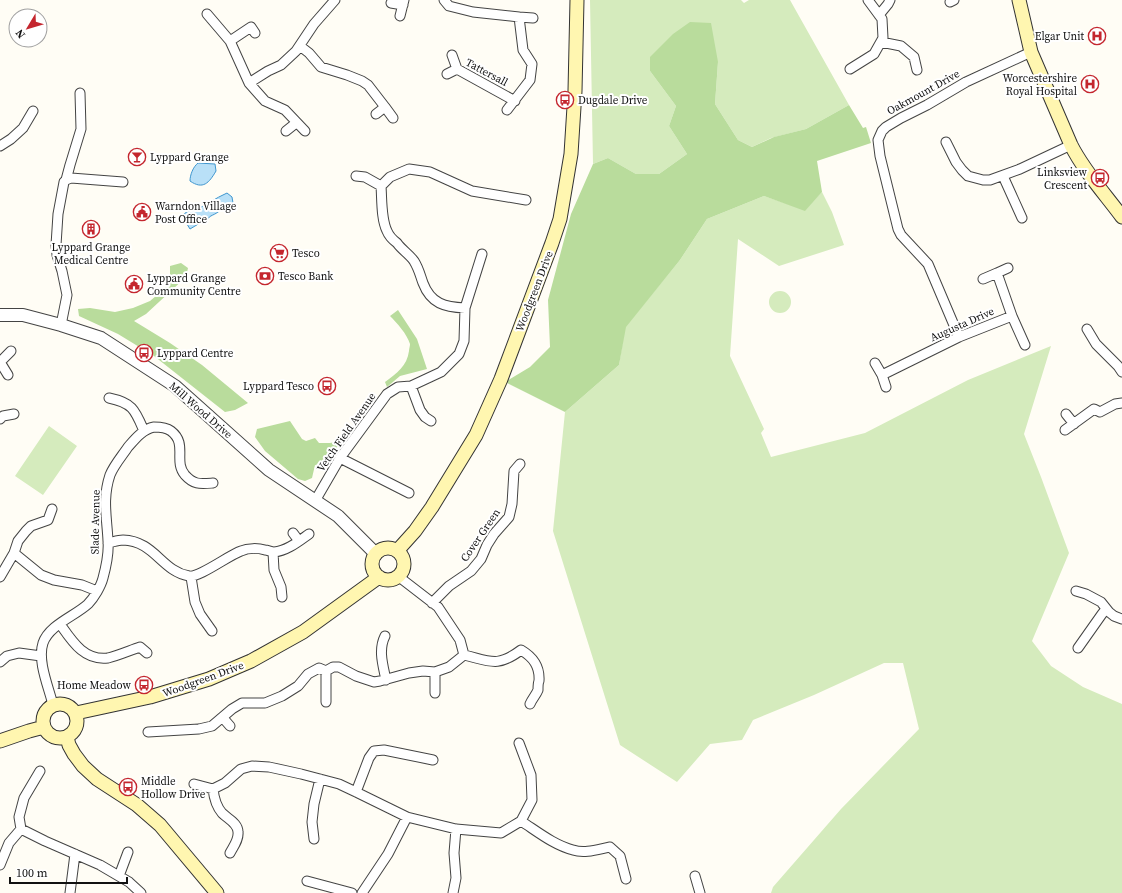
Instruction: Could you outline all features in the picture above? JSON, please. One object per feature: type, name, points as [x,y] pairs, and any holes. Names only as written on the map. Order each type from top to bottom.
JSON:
[{"type":"main road","name":"Woodgreen Drive","points":[[397,551],[415,531],[432,507],[476,435],[501,379],[560,219],[571,154],[575,91],[577,0]]},
{"type":"main road","points":[[1019,0],[1031,52],[1075,154],[1122,217]]},
{"type":"main road","points":[[386,549],[397,551],[404,560],[404,566],[400,575],[392,580],[379,577],[373,566],[373,560],[376,554],[386,549]]},
{"type":"main road","name":"Woodgreen Drive","points":[[76,712],[150,697],[209,679],[251,662],[303,632],[379,577]]},
{"type":"main road","points":[[60,704],[70,706],[76,712],[78,721],[76,730],[67,737],[59,738],[50,734],[44,727],[43,719],[46,711],[53,705],[60,704]]},
{"type":"main road","points":[[0,741],[44,727]]},
{"type":"main road","points":[[67,737],[74,754],[83,766],[97,779],[137,805],[160,825],[217,893]]},
{"type":"street","points":[[249,83],[281,65],[296,51],[314,24],[335,0]]},
{"type":"street","points":[[444,0],[449,6],[460,4],[473,12],[533,18]]},
{"type":"street","points":[[850,69],[874,54],[883,38],[882,19],[868,0]]},
{"type":"street","points":[[879,15],[890,0]]},
{"type":"street","points":[[391,3],[403,2],[400,16]]},
{"type":"street","points":[[207,14],[230,42],[249,83],[265,101],[285,110],[305,131]]},
{"type":"street","points":[[507,110],[530,80],[532,64],[523,50],[519,17]]},
{"type":"street","points":[[230,42],[251,27]]},
{"type":"street","points":[[881,42],[901,46],[914,57],[917,70]]},
{"type":"street","points":[[300,46],[309,53],[321,67],[347,75],[368,85],[393,118]]},
{"type":"street","name":"Oakmount Drive","points":[[959,337],[928,264],[901,235],[898,229],[880,156],[878,140],[882,131],[886,127],[966,82],[1031,52]]},
{"type":"street","points":[[452,56],[457,69]]},
{"type":"street","name":"Tattersall","points":[[447,74],[457,69],[515,101]]},
{"type":"street","points":[[61,325],[67,295],[57,254],[56,238],[60,199],[81,129],[80,93]]},
{"type":"street","points":[[376,114],[385,107]]},
{"type":"street","points":[[0,146],[11,139],[23,128],[33,111]]},
{"type":"street","points":[[286,131],[296,123]]},
{"type":"street","points":[[946,142],[956,162],[962,170],[968,176],[983,180],[990,180],[1003,176],[1071,145]]},
{"type":"street","points":[[465,308],[449,307],[437,302],[427,293],[419,268],[411,256],[397,244],[387,232],[383,214],[381,186],[390,177],[409,170],[430,172],[472,191],[526,200]]},
{"type":"street","points":[[356,176],[365,177],[381,186]]},
{"type":"street","points":[[1003,176],[1022,218]]},
{"type":"street","points":[[66,180],[70,178],[123,182]]},
{"type":"street","name":"Vetch Field Avenue","points":[[315,501],[340,458],[387,394],[398,387],[411,386],[441,372],[459,354],[464,341],[465,308],[482,254]]},
{"type":"street","points":[[983,279],[1008,268]]},
{"type":"street","name":"Augusta Drive","points":[[882,376],[959,337],[1012,316],[997,273]]},
{"type":"street","name":"Mill Wood Drive","points":[[0,315],[23,315],[101,338],[175,386],[269,470],[338,516],[376,554]]},
{"type":"street","points":[[1012,316],[1025,345]]},
{"type":"street","points":[[1087,329],[1096,344],[1122,372]]},
{"type":"street","points":[[8,375],[0,362],[11,351]]},
{"type":"street","points":[[875,363],[886,387]]},
{"type":"street","points":[[411,386],[420,410],[425,418],[431,421]]},
{"type":"street","points":[[109,398],[127,403],[133,410],[144,431],[154,427],[168,429],[177,436],[180,448],[180,462],[182,471],[191,481],[202,484],[213,483]]},
{"type":"street","points":[[1065,430],[1094,409],[1100,412],[1115,404],[1122,403]]},
{"type":"street","points":[[0,419],[3,416],[14,414]]},
{"type":"street","points":[[1066,414],[1074,424]]},
{"type":"street","name":"Slade Avenue","points":[[53,705],[41,656],[43,643],[49,632],[89,603],[97,591],[103,578],[108,543],[105,513],[106,491],[110,474],[131,444],[144,431]]},
{"type":"street","points":[[340,458],[409,493]]},
{"type":"street","name":"Cover Green","points":[[432,602],[448,586],[471,571],[481,559],[494,534],[508,517],[512,504],[514,471],[520,464]]},
{"type":"street","points":[[0,577],[14,553],[18,541],[31,526],[52,522],[52,509]]},
{"type":"street","points":[[293,533],[299,541]]},
{"type":"street","points":[[108,543],[122,540],[132,541],[144,545],[169,568],[190,577],[242,550],[263,549],[273,552],[284,550],[309,534]]},
{"type":"street","points":[[273,552],[274,570],[281,587],[282,597]]},
{"type":"street","points":[[14,553],[41,575],[54,580],[82,585],[97,591]]},
{"type":"street","points":[[400,575],[403,580],[438,607],[460,640],[464,655]]},
{"type":"street","points":[[190,577],[195,602],[200,614],[212,631]]},
{"type":"street","points":[[1076,591],[1086,594],[1101,602],[1109,612],[1122,619]]},
{"type":"street","points":[[1078,648],[1106,609]]},
{"type":"street","points":[[60,624],[81,651],[94,657],[108,658],[140,647],[147,653]]},
{"type":"street","points":[[385,636],[382,641],[381,658],[386,680]]},
{"type":"street","points":[[464,655],[478,658],[487,662],[500,661],[512,657],[521,650],[532,657],[539,674],[538,690],[530,704]]},
{"type":"street","points":[[0,662],[7,656],[20,653],[41,656]]},
{"type":"street","points":[[326,671],[333,667],[339,667],[356,676],[374,682],[409,673],[423,671],[435,672],[449,667],[464,655]]},
{"type":"street","points":[[148,732],[198,730],[212,726],[223,718],[232,708],[242,703],[265,702],[282,696],[298,686],[308,674],[319,668],[326,671]]},
{"type":"street","points":[[326,671],[326,702]]},
{"type":"street","points":[[435,672],[435,693]]},
{"type":"street","points":[[223,718],[230,726]]},
{"type":"street","points":[[194,784],[213,789],[225,782],[241,769],[252,766],[269,767],[339,784],[407,817],[456,829],[501,833],[521,821],[532,800],[531,775],[519,743]]},
{"type":"street","points":[[356,792],[369,758],[374,751],[384,750],[433,760]]},
{"type":"street","points":[[21,829],[19,817],[24,798],[40,771]]},
{"type":"street","points":[[314,839],[312,822],[314,804],[320,779]]},
{"type":"street","points":[[34,782],[42,787]]},
{"type":"street","points":[[213,789],[214,800],[221,812],[235,824],[238,832],[237,841],[230,853]]},
{"type":"street","points":[[362,893],[388,854],[407,817]]},
{"type":"street","points":[[521,821],[551,841],[574,851],[592,851],[610,847],[620,856],[626,879]]},
{"type":"street","points":[[21,829],[100,865],[130,882],[141,893]]},
{"type":"street","points":[[0,866],[9,843],[21,829]]},
{"type":"street","points":[[453,893],[456,878],[454,853],[456,829]]},
{"type":"street","points":[[119,876],[128,852]]},
{"type":"street","points":[[70,893],[75,854]]},
{"type":"street","points":[[695,876],[700,893]]},
{"type":"street","points":[[308,881],[352,893]]},
{"type":"green space","points":[[590,0],[741,0],[744,3],[749,0],[790,0],[849,105],[806,129],[771,138],[752,147],[738,140],[715,104],[718,62],[650,71],[676,106],[669,126],[687,154],[659,174],[636,174],[608,158],[593,164]]},
{"type":"green space","points":[[690,22],[711,23],[718,62],[715,104],[738,140],[752,147],[774,137],[806,129],[849,105],[863,128],[866,127],[871,143],[817,161],[822,192],[805,211],[764,196],[707,219],[680,260],[626,327],[619,365],[565,412],[505,382],[530,367],[550,347],[548,300],[571,214],[593,164],[608,158],[636,174],[659,174],[687,154],[669,126],[676,106],[650,71],[650,57],[673,34]]},
{"type":"green space","points":[[822,192],[832,212],[844,245],[779,266],[738,239],[730,356],[764,429],[761,433],[771,457],[865,433],[968,380],[1051,346],[1024,434],[1069,553],[1032,641],[1051,666],[1083,687],[1122,704],[1122,893],[771,893],[773,887],[841,809],[919,729],[903,663],[884,663],[814,695],[753,720],[742,740],[710,744],[677,782],[620,745],[553,531],[565,412],[619,365],[625,327],[680,260],[707,219],[764,196],[805,210]]},
{"type":"green space","points":[[181,263],[188,268],[186,277],[146,314],[134,321],[202,365],[248,403],[235,410],[225,412],[154,356],[118,334],[79,316],[78,309],[90,308],[115,312],[133,308],[150,301],[163,290],[170,280],[170,266]]},
{"type":"green space","points":[[780,291],[788,294],[791,302],[788,310],[780,313],[772,310],[769,302],[772,294]]},
{"type":"green space","points":[[398,310],[417,339],[427,369],[400,376],[387,387],[385,382],[404,365],[410,346],[409,340],[399,325],[390,316]]},
{"type":"green space","points":[[290,421],[302,439],[306,441],[315,438],[319,443],[340,441],[327,467],[315,465],[312,478],[305,481],[298,479],[265,451],[255,437],[257,429]]},
{"type":"green space","points":[[49,426],[77,446],[43,495],[15,476]]},
{"type":"water","points":[[198,163],[215,164],[216,171],[208,182],[202,185],[195,184],[190,181],[192,171]]},
{"type":"water","points":[[227,193],[232,197],[233,203],[209,217],[206,223],[200,223],[190,229],[182,216],[183,214],[203,206]]},
{"type":"place","name":"Elgar Unit","points":[[1097,36]]},
{"type":"place","name":"Worcestershire Royal Hospital","points":[[1090,84]]},
{"type":"place","name":"Dugdale Drive","points":[[565,100]]},
{"type":"place","name":"Lyppard Grange","points":[[137,157]]},
{"type":"place","name":"Linksview Crescent","points":[[1100,178]]},
{"type":"place","name":"Warndon Village Post Office","points":[[142,212]]},
{"type":"place","name":"Lyppard Grange Medical Centre","points":[[91,229]]},
{"type":"place","name":"Tesco","points":[[279,253]]},
{"type":"place","name":"Tesco Bank","points":[[265,276]]},
{"type":"place","name":"Lyppard Grange Community Centre","points":[[134,284]]},
{"type":"place","name":"Lyppard Centre","points":[[144,353]]},
{"type":"place","name":"Lyppard Tesco","points":[[327,386]]},
{"type":"place","name":"Home Meadow","points":[[144,685]]},
{"type":"place","name":"Middle Hollow Drive","points":[[128,787]]}]
